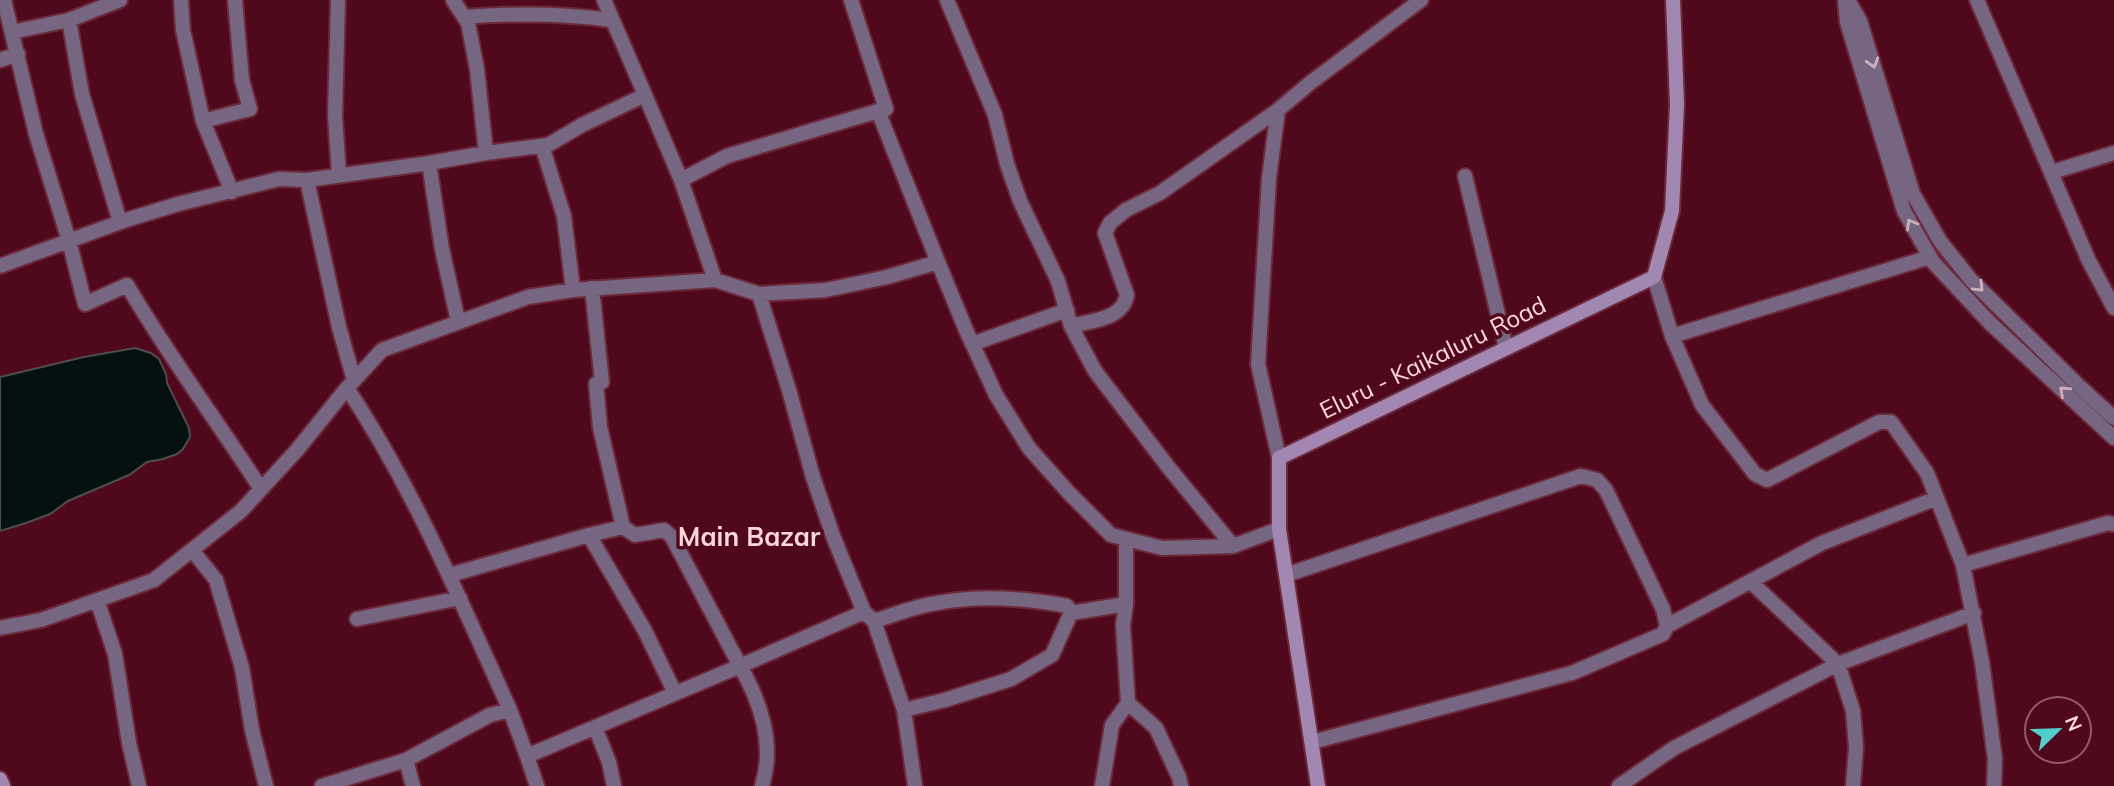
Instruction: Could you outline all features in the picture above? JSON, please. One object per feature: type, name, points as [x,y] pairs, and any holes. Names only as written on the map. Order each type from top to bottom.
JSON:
[{"type":"main road","points":[[1654,277],[1672,211],[1677,104],[1673,0]]},
{"type":"main road","name":"Eluru - Kaikaluru Road","points":[[1279,458],[1654,277]]},
{"type":"main road","points":[[1279,458],[1279,529],[1318,786]]},
{"type":"main road","points":[[0,779],[3,786]]},
{"type":"street","points":[[4,0],[36,134],[85,304],[127,285],[155,333],[261,489]]},
{"type":"street","points":[[12,32],[69,20],[120,0]]},
{"type":"street","points":[[181,0],[183,30],[203,121],[232,192]]},
{"type":"street","points":[[203,121],[250,109],[242,80],[235,0]]},
{"type":"street","points":[[338,0],[335,115],[339,175]]},
{"type":"street","points":[[453,0],[468,23],[477,69],[486,153]]},
{"type":"street","points":[[604,0],[681,180],[715,279]]},
{"type":"street","points":[[681,180],[727,156],[886,109],[851,0]]},
{"type":"street","points":[[947,0],[995,115],[1007,164],[1020,201],[1058,281],[1071,326],[1095,371],[1233,546]]},
{"type":"street","points":[[1071,326],[1117,314],[1125,305],[1127,295],[1105,233],[1110,222],[1126,210],[1160,193],[1278,110],[1421,0]]},
{"type":"street","points":[[1846,0],[1847,22],[1904,211],[1930,257],[1990,323],[2114,438]]},
{"type":"street","points":[[1846,0],[1860,21],[1913,194],[1940,242],[1971,280],[2114,418]]},
{"type":"street","points":[[1977,0],[2088,259],[2114,308]]},
{"type":"street","points":[[464,17],[539,14],[577,15],[611,20]]},
{"type":"street","points":[[69,20],[82,94],[120,222]]},
{"type":"street","points":[[0,60],[18,54]]},
{"type":"street","points":[[0,266],[120,222],[178,204],[279,179],[307,180],[548,145],[582,125],[645,95]]},
{"type":"street","points":[[1278,110],[1269,177],[1258,365],[1279,458]]},
{"type":"street","points":[[878,111],[972,344],[996,395],[1029,447],[1069,494],[1111,535],[1162,548],[1233,546],[1279,529]]},
{"type":"street","points":[[542,146],[564,216],[573,290]]},
{"type":"street","points":[[2052,172],[2114,153]]},
{"type":"street","points":[[429,163],[442,249],[458,321]]},
{"type":"street","points":[[1465,176],[1506,348]]},
{"type":"street","points":[[307,180],[350,384],[410,493],[450,575],[510,710],[537,786]]},
{"type":"street","points":[[1672,336],[1930,257]]},
{"type":"street","points":[[0,628],[41,620],[154,580],[242,511],[382,350],[528,297],[592,288],[715,279],[759,294],[826,290],[887,277],[938,262]]},
{"type":"street","points":[[1654,277],[1672,336],[1702,405],[1755,474],[1767,480],[1879,422],[1891,422],[1927,473],[1963,565],[1974,613],[1995,759],[1994,786]]},
{"type":"street","points":[[592,288],[602,382],[596,384],[600,427],[623,527],[635,535],[664,530],[673,537],[750,685],[764,721],[768,751],[762,786]]},
{"type":"street","points":[[759,294],[833,536],[869,616],[904,710],[915,786]]},
{"type":"street","points":[[972,344],[1067,310]]},
{"type":"street","points":[[1286,575],[1581,476],[1597,480],[1606,490],[1662,609],[1667,626],[1664,634],[1572,673],[1312,743]]},
{"type":"street","points":[[1667,626],[1822,543],[1937,498]]},
{"type":"street","points":[[1963,565],[2108,523],[2114,524]]},
{"type":"street","points":[[450,575],[623,527]]},
{"type":"street","points":[[589,535],[645,631],[675,692]]},
{"type":"street","points":[[1102,786],[1112,725],[1128,704],[1123,625],[1126,604],[1126,539]]},
{"type":"street","points":[[192,550],[216,580],[242,668],[252,730],[266,786]]},
{"type":"street","points":[[1751,582],[1838,664],[1853,711],[1856,747],[1853,786]]},
{"type":"street","points":[[357,620],[460,598]]},
{"type":"street","points":[[527,756],[675,692],[869,616],[936,603],[993,598],[1027,599],[1067,606],[1071,613]]},
{"type":"street","points":[[97,600],[115,654],[129,743],[139,786]]},
{"type":"street","points":[[1071,613],[1126,604]]},
{"type":"street","points":[[904,710],[1011,679],[1052,655],[1071,613]]},
{"type":"street","points":[[1619,786],[1674,748],[1838,664],[1974,613]]},
{"type":"street","points":[[1128,704],[1156,728],[1181,786]]},
{"type":"street","points":[[322,786],[406,760],[490,715],[510,710]]},
{"type":"street","points":[[595,727],[609,762],[614,786]]},
{"type":"street","points":[[406,760],[413,786]]},
{"type":"shaded area","points":[[135,348],[151,353],[159,359],[167,383],[189,428],[190,437],[183,449],[177,454],[147,462],[129,475],[68,501],[50,514],[0,531],[0,377]]},
{"type":"district","name":"Main Bazar","points":[[749,537]]}]
